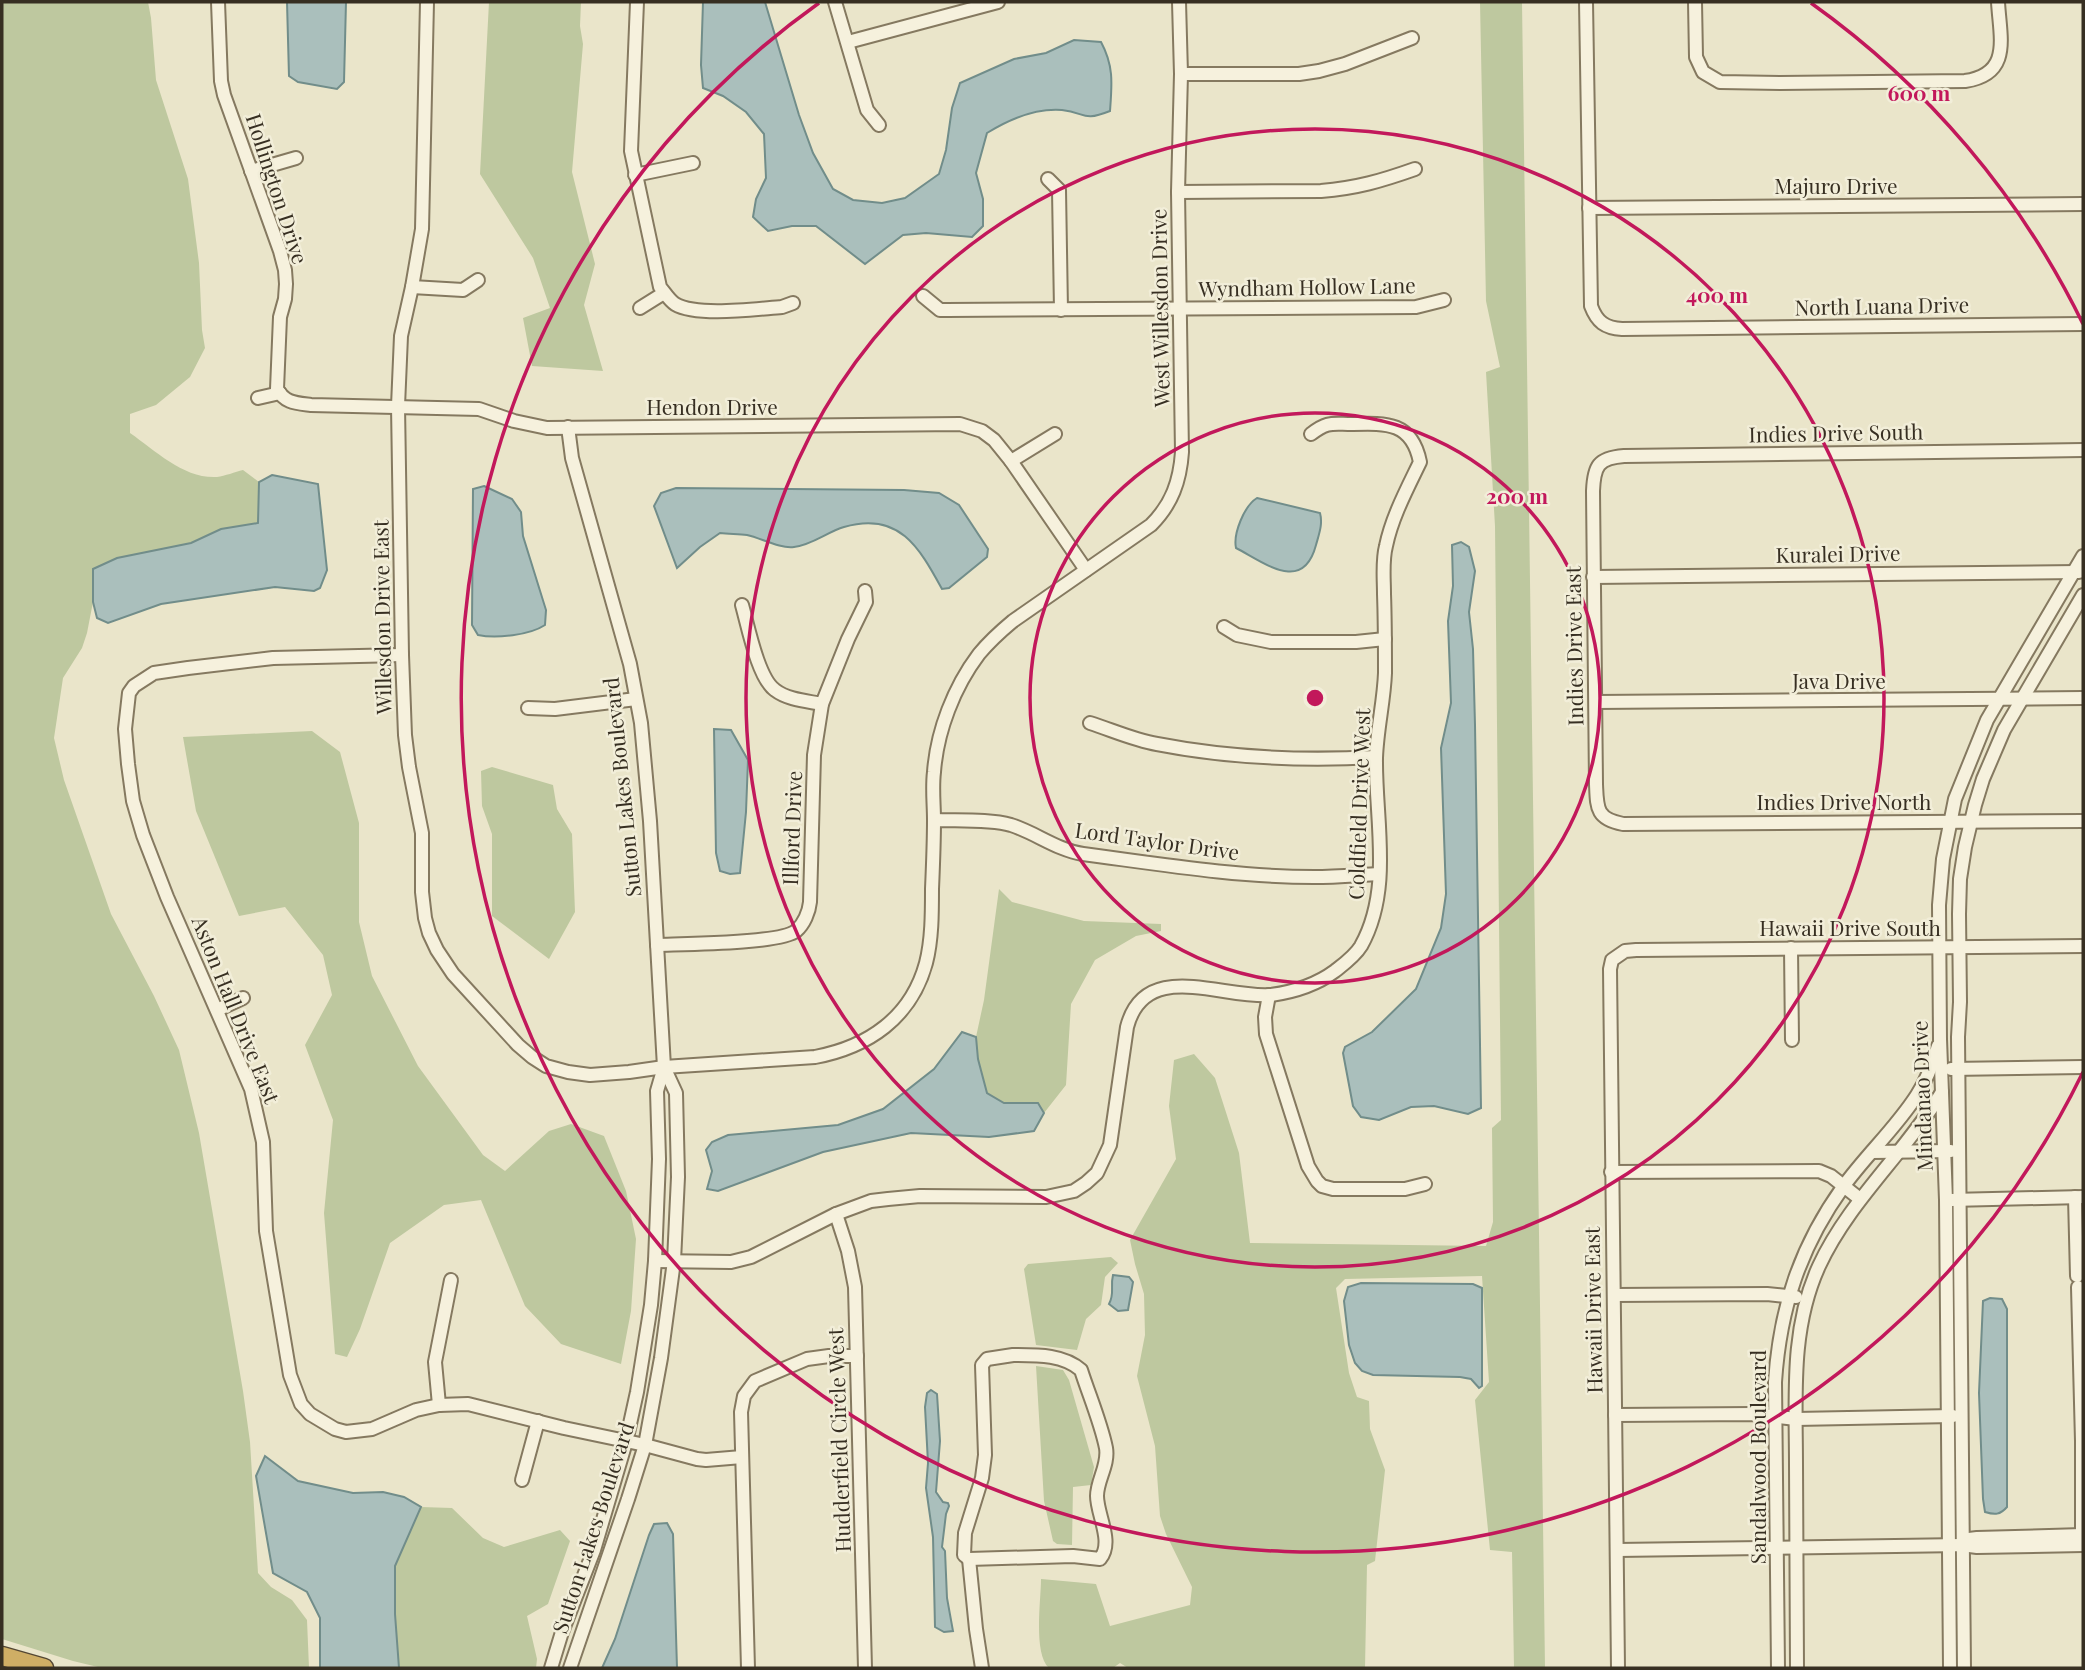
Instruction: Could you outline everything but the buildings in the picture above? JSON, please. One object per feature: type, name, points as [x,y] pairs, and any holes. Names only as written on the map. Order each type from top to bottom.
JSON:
[{"type":"highway","points":[[2,1656],[44,1668]]},
{"type":"street","name":"Hollington Drive","points":[[218,2],[224,95],[285,270],[285,299],[280,317],[278,391]]},
{"type":"street","name":"Willesdon Drive East","points":[[428,2],[422,229],[401,336],[398,407],[402,655],[408,756],[422,833],[425,918],[437,950],[453,974],[519,1045],[546,1066],[568,1072],[590,1075],[664,1067],[815,1058],[837,1053],[857,1046],[888,1024],[906,1005],[923,971],[927,959],[932,912],[934,820]]},
{"type":"street","points":[[637,2],[631,152],[660,287],[672,302],[696,310],[782,307],[793,303]]},
{"type":"street","points":[[835,2],[867,110],[879,125]]},
{"type":"street","points":[[848,42],[998,2]]},
{"type":"street","name":"West Willesdon Drive","points":[[934,820],[933,772],[941,733],[958,686],[980,653],[1013,621],[1151,525],[1177,488],[1182,452],[1178,192],[1181,74],[1179,2]]},
{"type":"street","points":[[1586,2],[1589,208]]},
{"type":"street","points":[[1695,2],[1696,57],[1703,72],[1720,82],[1780,83],[1965,81],[1984,76],[1992,71],[2001,52],[1998,2]]},
{"type":"street","points":[[1181,74],[1299,74],[1319,71],[1412,38]]},
{"type":"street","points":[[251,171],[296,158]]},
{"type":"street","points":[[635,175],[693,163]]},
{"type":"street","points":[[1178,192],[1345,189],[1364,186],[1415,169]]},
{"type":"street","points":[[1048,179],[1059,190],[1061,310]]},
{"type":"street","name":"Majuro Drive","points":[[1589,208],[2083,204]]},
{"type":"street","name":"North Luana Drive","points":[[1589,208],[1591,306],[1598,321],[1610,328],[2083,324]]},
{"type":"street","points":[[412,287],[463,290],[478,280]]},
{"type":"street","points":[[640,308],[664,293]]},
{"type":"street","name":"Wyndham Hollow Lane","points":[[923,296],[940,310],[1416,307],[1444,300]]},
{"type":"street","points":[[258,398],[278,391]]},
{"type":"street","name":"Hendon Drive","points":[[278,391],[290,403],[479,409],[547,428],[960,424],[974,427],[988,435],[1011,461],[1086,570]]},
{"type":"street","name":"Coldfield Drive West","points":[[655,1261],[709,1263],[731,1262],[751,1257],[836,1214],[871,1201],[906,1197],[1046,1197],[1074,1191],[1097,1172],[1110,1145],[1127,1027],[1130,1016],[1148,995],[1168,986],[1269,995],[1296,990],[1330,975],[1359,949],[1375,915],[1379,874],[1377,757],[1385,678],[1384,557],[1392,525],[1420,463],[1411,439],[1401,430],[1384,423],[1324,424],[1311,434]]},
{"type":"street","name":"Sutton Lakes Boulevard","points":[[551,1668],[594,1550],[626,1442],[645,1346],[655,1261],[659,1159],[657,1091],[664,1067],[650,821],[641,723],[630,664],[572,458],[568,428]]},
{"type":"street","points":[[1011,461],[1055,434]]},
{"type":"street","name":"Indies Drive South","points":[[1595,470],[1609,457],[1624,456],[2083,450]]},
{"type":"street","name":"Indies Drive East","points":[[1595,470],[1593,491],[1597,801],[1598,810],[1606,818]]},
{"type":"street","name":"Mindanao Drive","points":[[1952,1200],[1944,1153],[1944,1090],[1936,1070],[1940,1039],[1940,889],[1955,799],[1998,699],[2079,572],[2083,556]]},
{"type":"street","name":"Kuralei Drive","points":[[1594,578],[2079,572]]},
{"type":"street","name":"Illford Drive","points":[[657,945],[771,939],[795,932],[800,927],[810,902],[814,755],[822,704],[866,602],[865,590]]},
{"type":"street","name":"Mindanao Drive","points":[[1964,1668],[1956,1545],[1952,1200],[1958,1150],[1960,879],[1971,821],[1994,751],[2083,595]]},
{"type":"street","points":[[742,605],[767,683],[788,696],[822,704]]},
{"type":"street","points":[[1224,627],[1237,635],[1271,642],[1356,642],[1385,639]]},
{"type":"street","name":"Aston Hall Drive East","points":[[402,655],[273,659],[154,673],[142,680],[129,694],[125,729],[134,801],[143,835],[167,897],[251,1089],[258,1115],[267,1231],[290,1375],[300,1404],[318,1420],[346,1432],[372,1429],[416,1410],[439,1405]]},
{"type":"street","name":"Java Drive","points":[[1595,702],[2083,698]]},
{"type":"street","points":[[528,708],[555,709],[636,699]]},
{"type":"street","points":[[1090,723],[1154,744],[1239,756],[1326,759],[1377,757]]},
{"type":"street","name":"Indies Drive North","points":[[1606,818],[1623,824],[2083,821]]},
{"type":"street","name":"Lord Taylor Drive","points":[[934,820],[1008,824],[1071,852],[1124,859],[1275,875],[1315,877],[1379,874]]},
{"type":"street","name":"Hawaii Drive South","points":[[1618,955],[1636,950],[2083,946]]},
{"type":"street","points":[[1791,948],[1792,1040]]},
{"type":"street","name":"Hawaii Drive East","points":[[1618,955],[1612,960],[1610,969],[1618,1668]]},
{"type":"street","points":[[1269,995],[1265,1017],[1266,1034],[1313,1176],[1322,1186],[1333,1189],[1405,1189],[1425,1184]]},
{"type":"street","points":[[217,1010],[243,998]]},
{"type":"street","name":"Sutton Lakes Boulevard","points":[[570,1668],[645,1445],[661,1358],[674,1261],[678,1177],[676,1093],[664,1067]]},
{"type":"street","points":[[1936,1070],[2083,1067]]},
{"type":"street","name":"Sandalwood Boulevard","points":[[1797,1668],[1796,1360],[1807,1299],[1830,1244],[1860,1199],[1932,1109],[1958,1069]]},
{"type":"street","name":"Sandalwood Boulevard","points":[[1778,1668],[1775,1416],[1777,1357],[1788,1296],[1811,1238],[1844,1186],[1936,1070]]},
{"type":"street","points":[[1872,1152],[1944,1153],[1958,1150]]},
{"type":"street","points":[[1611,1172],[1819,1171],[1831,1176],[1860,1199]]},
{"type":"street","points":[[1617,1550],[1956,1545],[1977,1538],[2083,1539],[2079,1197],[1952,1200]]},
{"type":"street","name":"Hudderfield Circle West","points":[[836,1214],[855,1287],[866,1668]]},
{"type":"street","points":[[451,1280],[435,1362],[439,1405],[468,1404],[706,1460],[742,1457]]},
{"type":"street","points":[[1614,1295],[1767,1294],[1807,1299]]},
{"type":"street","points":[[1013,1354],[1038,1354],[1075,1365],[1081,1370],[1106,1448],[1097,1493],[1105,1533],[1104,1554],[1100,1559],[1073,1556],[970,1559],[964,1555],[965,1533],[982,1478],[985,1455],[982,1365],[987,1359],[1013,1354]]},
{"type":"street","points":[[748,1668],[741,1412],[744,1396],[754,1381],[807,1359],[857,1356]]},
{"type":"street","points":[[1615,1415],[1754,1414],[1796,1419],[1954,1416]]},
{"type":"street","points":[[522,1480],[538,1421]]},
{"type":"street","name":"Mindanao Drive","points":[[1950,1668],[1956,1545]]},
{"type":"street","points":[[970,1559],[972,1601],[982,1668]]},
{"type":"street","points":[[575,1598],[592,1603]]},
{"type":"green space","points":[[2,2],[148,2],[156,80],[188,179],[199,263],[205,348],[190,377],[156,405],[130,414],[130,433],[193,474],[217,477],[243,470],[259,482],[258,523],[221,529],[191,543],[117,558],[93,569],[93,602],[87,633],[82,648],[63,678],[54,738],[64,780],[111,914],[179,1050],[199,1133],[243,1391],[250,1442],[258,1573],[271,1587],[292,1600],[307,1620],[309,1668],[102,1668],[2,1639]]},
{"type":"green space","points":[[489,2],[581,2],[580,26],[583,44],[572,172],[595,264],[584,305],[603,371],[532,366],[523,318],[550,308],[533,258],[480,174]]},
{"type":"green space","points":[[1480,2],[1522,2],[1545,1668],[1514,1668],[1512,1552],[1490,1550],[1475,1400],[1489,1382],[1482,1276],[1345,1279],[1336,1288],[1349,1373],[1357,1397],[1369,1401],[1370,1429],[1385,1470],[1375,1561],[1367,1565],[1365,1668],[1128,1668],[1120,1663],[1113,1668],[1049,1668],[1044,1661],[1039,1639],[1041,1579],[1096,1584],[1110,1626],[1190,1605],[1192,1587],[1160,1516],[1155,1446],[1137,1376],[1145,1335],[1144,1294],[1130,1240],[1176,1159],[1169,1106],[1174,1060],[1194,1054],[1215,1078],[1239,1153],[1250,1243],[1486,1246],[1493,1222],[1492,1128],[1501,1120],[1495,526],[1486,372],[1500,367],[1486,301]]},
{"type":"green space","points":[[312,731],[340,752],[359,823],[359,922],[372,976],[418,1066],[483,1155],[505,1171],[549,1131],[571,1124],[604,1136],[626,1191],[636,1239],[631,1311],[621,1364],[561,1344],[525,1306],[481,1200],[444,1205],[390,1243],[360,1329],[347,1357],[335,1354],[324,1213],[333,1120],[305,1045],[332,995],[323,955],[285,907],[239,916],[196,811],[183,737]]},
{"type":"green space","points":[[492,767],[553,785],[557,809],[572,834],[575,912],[549,959],[492,916],[492,834],[482,806],[481,771]]},
{"type":"green space","points":[[999,889],[1012,902],[1084,921],[1161,924],[1161,931],[1136,936],[1095,960],[1071,1004],[1066,1085],[1044,1113],[1038,1103],[1004,1103],[986,1093],[978,1059],[976,1037],[984,1000]]},
{"type":"green space","points":[[1111,1257],[1118,1263],[1105,1277],[1101,1305],[1086,1319],[1077,1350],[1036,1345],[1024,1269],[1028,1264]]},
{"type":"green space","points":[[1036,1366],[1063,1370],[1069,1380],[1094,1467],[1091,1485],[1073,1487],[1072,1545],[1057,1544],[1053,1541],[1044,1501]]},
{"type":"green space","points":[[421,1507],[452,1508],[483,1538],[504,1547],[560,1530],[570,1541],[548,1604],[527,1616],[537,1659],[536,1668],[399,1668],[395,1566]]},
{"type":"shaded area","points":[[287,2],[346,2],[344,82],[337,89],[298,82],[289,76]]},
{"type":"shaded area","points":[[703,2],[765,2],[813,153],[833,189],[853,200],[882,203],[905,198],[939,174],[946,150],[952,108],[960,83],[1014,59],[1046,53],[1074,40],[1101,42],[1110,67],[1110,111],[1089,116],[1062,110],[1042,111],[1013,119],[987,133],[976,173],[983,199],[983,226],[972,237],[926,233],[903,235],[865,264],[816,226],[792,226],[768,231],[753,217],[756,199],[766,178],[764,134],[746,112],[723,96],[703,88]]},
{"type":"shaded area","points":[[272,475],[318,484],[327,570],[320,588],[314,591],[275,587],[161,604],[108,623],[97,618],[93,602],[93,569],[117,558],[191,543],[221,529],[258,523],[259,482]]},
{"type":"shaded area","points":[[484,486],[512,499],[521,512],[523,536],[546,610],[545,625],[531,631],[494,637],[478,635],[472,625],[473,489]]},
{"type":"shaded area","points":[[676,488],[904,490],[939,493],[959,505],[988,549],[987,557],[949,588],[942,589],[925,559],[905,536],[879,524],[863,523],[844,527],[794,547],[777,545],[747,535],[720,533],[677,568],[654,506],[661,493]]},
{"type":"shaded area","points":[[1257,498],[1320,513],[1321,525],[1316,545],[1310,560],[1302,568],[1282,571],[1236,548],[1240,521]]},
{"type":"shaded area","points":[[1461,542],[1469,547],[1475,571],[1469,612],[1475,725],[1481,1108],[1468,1114],[1434,1106],[1411,1107],[1379,1120],[1361,1117],[1353,1106],[1343,1053],[1345,1047],[1372,1032],[1416,989],[1441,928],[1446,894],[1441,748],[1451,703],[1448,621],[1453,586],[1452,545]]},
{"type":"shaded area","points":[[714,729],[731,730],[748,760],[740,873],[720,871],[716,853]]},
{"type":"shaded area","points":[[962,1032],[976,1037],[978,1059],[987,1093],[1004,1103],[1038,1103],[1044,1113],[1034,1131],[989,1137],[911,1133],[823,1152],[718,1191],[707,1189],[712,1171],[706,1150],[712,1142],[728,1135],[838,1125],[883,1109],[934,1069]]},
{"type":"shaded area","points":[[1113,1275],[1129,1277],[1133,1282],[1128,1310],[1118,1311],[1109,1304]]},
{"type":"shaded area","points":[[1361,1283],[1473,1284],[1482,1288],[1482,1386],[1479,1388],[1471,1379],[1460,1377],[1373,1375],[1362,1371],[1355,1363],[1349,1345],[1344,1301],[1348,1287]]},
{"type":"shaded area","points":[[1990,1298],[2002,1299],[2007,1309],[2007,1507],[1995,1514],[1985,1512],[1983,1499],[1979,1393],[1983,1301]]},
{"type":"shaded area","points":[[931,1390],[937,1394],[940,1441],[936,1492],[949,1506],[942,1547],[945,1551],[947,1598],[953,1631],[944,1632],[935,1627],[933,1537],[926,1488],[928,1463],[925,1407],[927,1393]]},
{"type":"shaded area","points":[[265,1456],[298,1481],[353,1493],[383,1492],[404,1497],[421,1507],[395,1566],[399,1668],[320,1668],[320,1618],[307,1592],[273,1573],[256,1476]]},
{"type":"shaded area","points":[[667,1523],[673,1534],[677,1668],[602,1668],[615,1639],[649,1535],[654,1524]]}]
